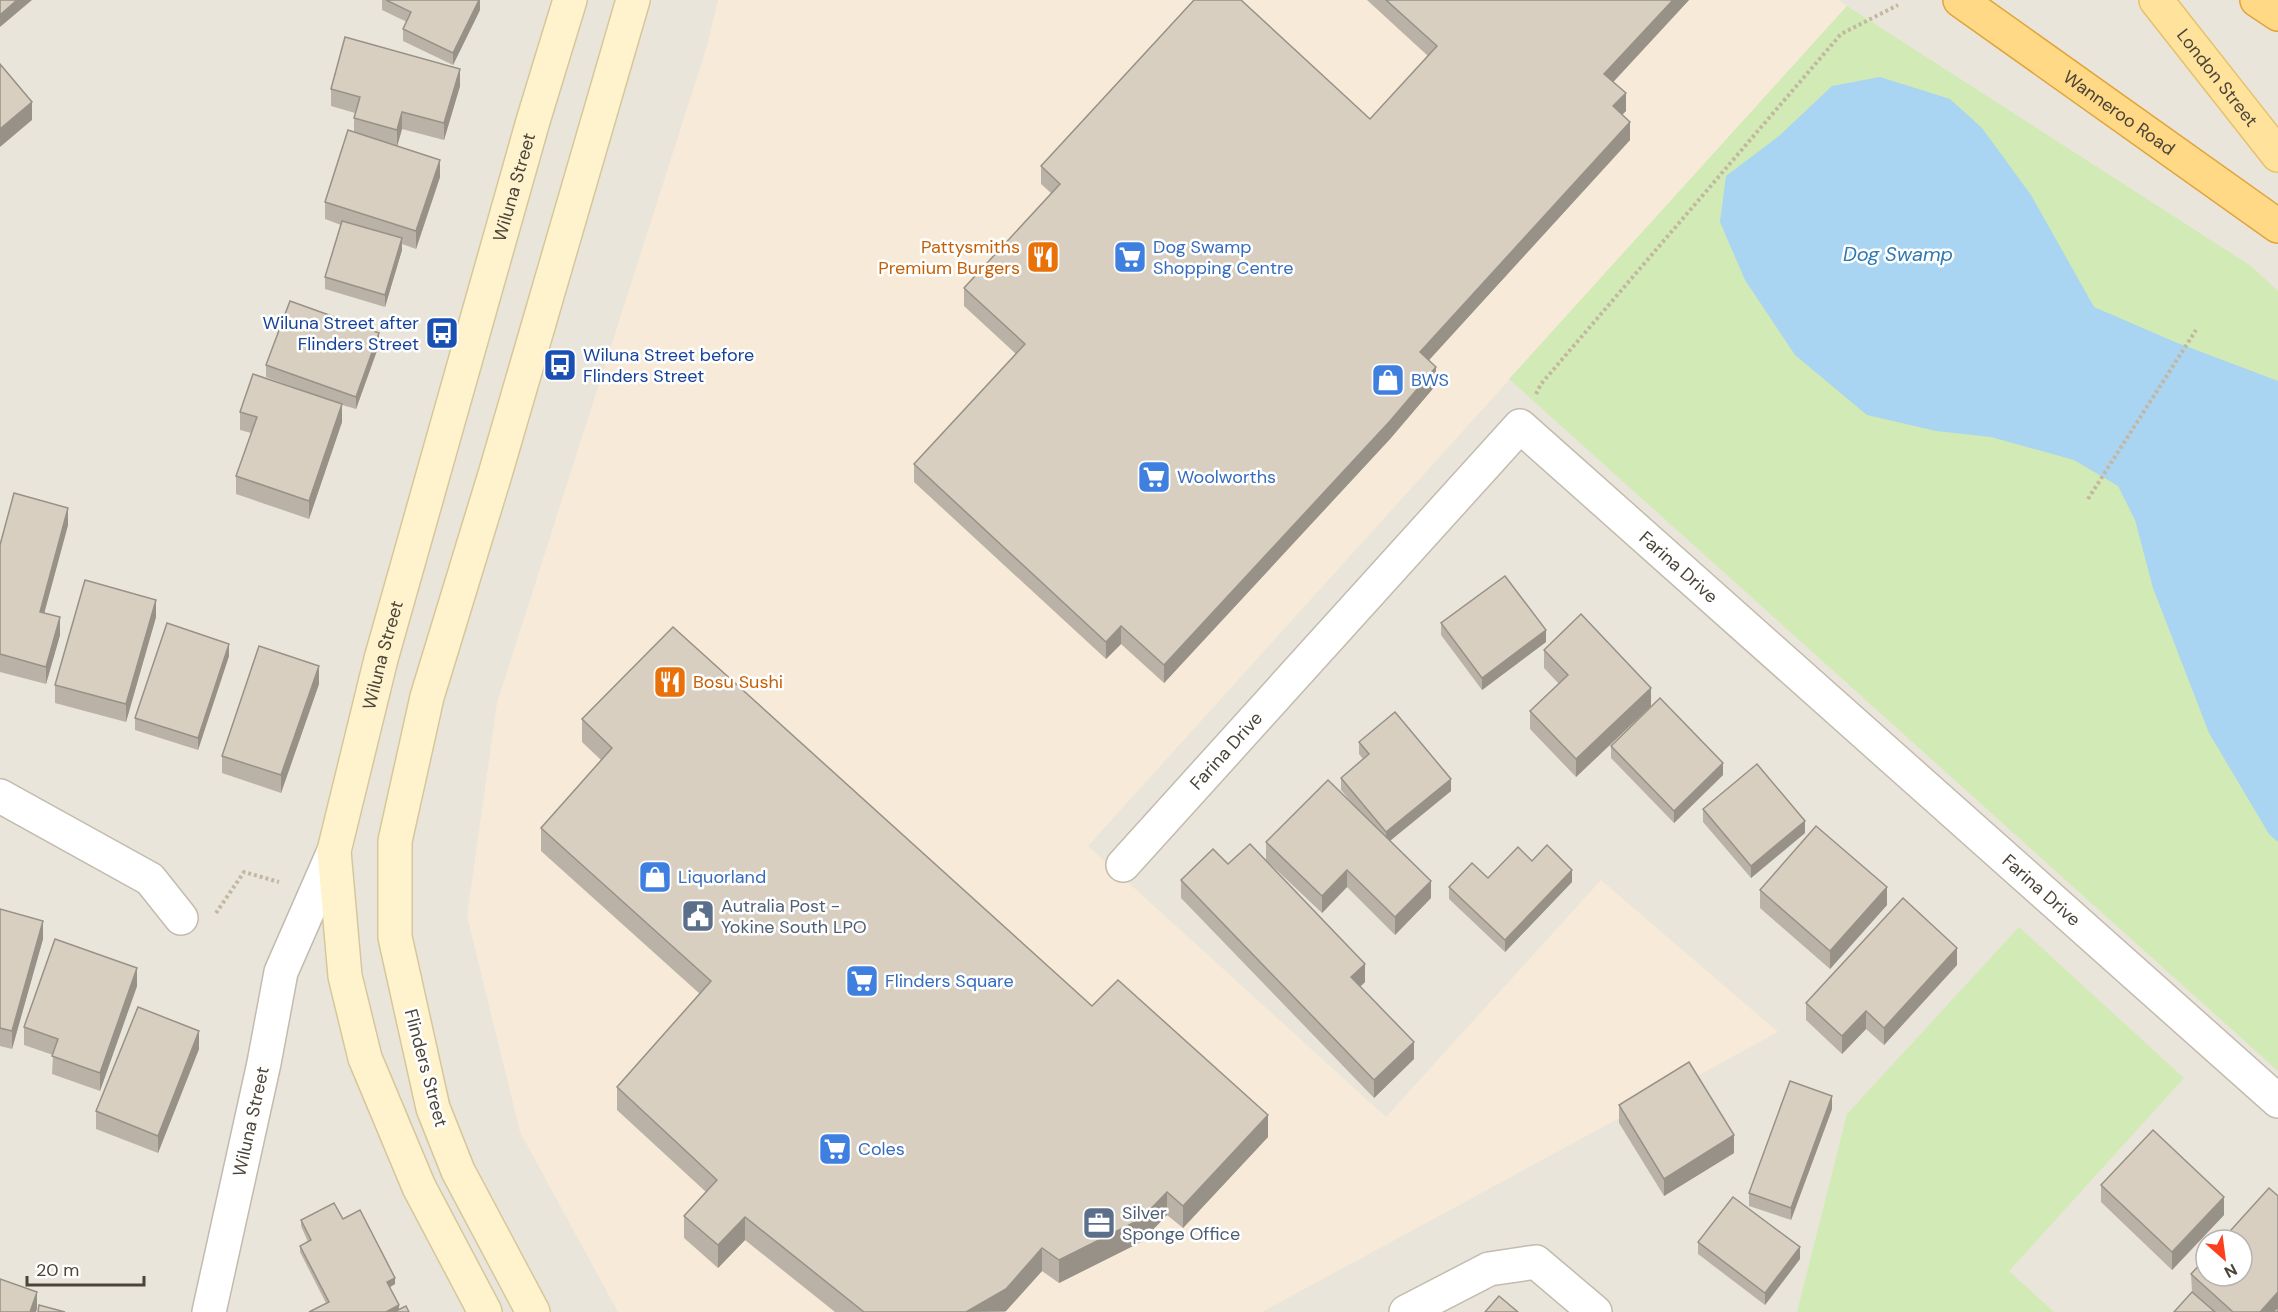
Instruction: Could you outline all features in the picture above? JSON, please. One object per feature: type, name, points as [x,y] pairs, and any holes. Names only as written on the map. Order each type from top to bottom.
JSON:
[{"type":"highway","name":"Wanneroo Road","points":[[1960,0],[2278,226]]},
{"type":"main road","name":"Wiluna Street","points":[[334,851],[381,659],[527,143],[570,0]]},
{"type":"main road","name":"Flinders Street","points":[[533,1312],[458,1171],[433,1108],[395,937],[395,841],[427,696],[496,471],[633,0]]},
{"type":"main road","name":"London Street","points":[[2156,0],[2278,155]]},
{"type":"main road","points":[[334,851],[345,976],[365,1059],[419,1187],[485,1312]]},
{"type":"street","name":"Farina Drive","points":[[1123,865],[1520,426],[2278,1101]]},
{"type":"street","points":[[0,796],[150,879],[181,918]]},
{"type":"street","name":"Wiluna Street","points":[[209,1312],[264,1063],[281,972],[334,851]]},
{"type":"street","points":[[1406,1312],[1489,1269],[1536,1262],[1594,1312]]},
{"type":"path","points":[[1520,426],[1541,384],[1841,34],[1898,5]]},
{"type":"path","points":[[2088,500],[2196,330]]},
{"type":"path","points":[[181,918],[201,928],[218,911],[244,872],[279,882]]},
{"type":"shaded area","points":[[0,0],[2278,0],[2278,1312],[0,1312]]},
{"type":"shaded area","points":[[718,0],[1838,0],[1847,6],[1088,846],[1386,1117],[1601,880],[1778,1032],[1262,1312],[618,1312],[520,1132],[467,916],[497,703],[707,46]]},
{"type":"green space","points":[[1847,6],[2251,266],[2278,291],[2278,1071],[1509,379]]},
{"type":"green space","points":[[2019,927],[2184,1078],[2009,1271],[2054,1312],[1797,1312],[1847,1114]]},
{"type":"water","name":"Dog Swamp","points":[[1880,77],[1950,99],[1982,128],[2031,195],[2094,307],[2175,342],[2278,381],[2278,842],[2269,834],[2209,733],[2153,588],[2135,520],[2118,486],[2074,460],[1991,437],[1936,431],[1867,415],[1795,355],[1745,280],[1720,222],[1726,176],[1779,136],[1832,86]]},
{"type":"building","points":[[0,0],[17,0],[0,15]]},
{"type":"building","points":[[386,0],[479,0],[453,53],[403,29],[411,12]]},
{"type":"building","points":[[1194,0],[1241,0],[1370,119],[1437,46],[1386,0],[1673,0],[1604,74],[1626,93],[1613,106],[1630,122],[1420,352],[1436,367],[1390,421],[1164,665],[1121,626],[1106,642],[914,464],[1025,344],[964,288],[1060,184],[1041,166]]},
{"type":"building","points":[[345,37],[460,69],[444,123],[402,112],[397,130],[354,118],[360,97],[331,89]]},
{"type":"building","points":[[0,64],[32,102],[0,129]]},
{"type":"building","points":[[348,130],[440,160],[416,231],[325,202]]},
{"type":"building","points":[[342,221],[402,238],[385,295],[325,277]]},
{"type":"building","points":[[290,301],[379,333],[356,397],[266,365]]},
{"type":"building","points":[[253,374],[342,404],[309,501],[236,476],[257,417],[240,412]]},
{"type":"building","points":[[14,493],[68,508],[40,612],[60,617],[46,667],[0,654],[0,545]]},
{"type":"building","points":[[1505,576],[1546,630],[1482,678],[1441,623]]},
{"type":"building","points":[[85,580],[156,600],[126,704],[55,685]]},
{"type":"building","points":[[1581,614],[1651,688],[1576,759],[1530,711],[1568,675],[1544,650]]},
{"type":"building","points":[[167,623],[229,644],[198,738],[135,718]]},
{"type":"building","name":"Flinders Square","points":[[673,627],[1092,1006],[1118,980],[1268,1115],[1183,1206],[1167,1192],[1141,1219],[1059,1260],[1042,1248],[1006,1289],[966,1312],[864,1312],[745,1217],[718,1245],[684,1216],[717,1180],[617,1087],[711,981],[541,828],[612,748],[582,719]]},
{"type":"building","points":[[259,646],[319,666],[281,775],[222,756]]},
{"type":"building","points":[[1660,698],[1723,763],[1674,811],[1611,746]]},
{"type":"building","points":[[1395,712],[1451,779],[1386,832],[1341,778],[1369,754],[1359,742]]},
{"type":"building","points":[[1757,764],[1805,821],[1751,866],[1703,809]]},
{"type":"building","points":[[1328,780],[1431,881],[1395,917],[1347,870],[1322,896],[1266,842]]},
{"type":"building","points":[[1816,826],[1887,887],[1830,951],[1760,890]]},
{"type":"building","points":[[1250,844],[1365,964],[1351,977],[1414,1042],[1374,1080],[1181,880],[1213,849],[1228,864]]},
{"type":"building","points":[[1547,845],[1572,870],[1505,940],[1449,887],[1472,863],[1488,878],[1518,847],[1532,861]]},
{"type":"building","points":[[1903,898],[1957,948],[1884,1028],[1866,1011],[1842,1036],[1806,1003]]},
{"type":"building","points":[[0,909],[43,921],[12,1031],[0,1028]]},
{"type":"building","points":[[55,939],[137,968],[100,1073],[52,1056],[58,1039],[24,1027]]},
{"type":"building","points":[[138,1007],[199,1031],[158,1136],[96,1111]]},
{"type":"building","points":[[1689,1062],[1734,1135],[1664,1179],[1619,1105]]},
{"type":"building","points":[[1790,1081],[1832,1096],[1791,1208],[1749,1193]]},
{"type":"building","points":[[2153,1130],[2224,1197],[2172,1252],[2101,1185]]},
{"type":"building","points":[[2269,1188],[2278,1196],[2278,1292],[2260,1312],[2233,1312],[2206,1288],[2254,1288],[2254,1228],[2233,1228]]},
{"type":"building","points":[[1733,1197],[1800,1247],[1765,1293],[1698,1242]]},
{"type":"building","points":[[334,1203],[343,1219],[360,1210],[395,1278],[387,1282],[399,1305],[386,1312],[309,1312],[329,1302],[300,1246],[311,1240],[301,1220]]},
{"type":"building","points":[[0,1279],[37,1292],[30,1312],[0,1312]]},
{"type":"building","points":[[2192,1292],[2215,1312],[2174,1312]]},
{"type":"building","points":[[1499,1296],[1518,1312],[1485,1312]]},
{"type":"building","points":[[39,1305],[65,1312],[38,1312]]},
{"type":"building","points":[[406,1306],[409,1312],[394,1312]]},
{"type":"place","name":"Pattysmiths Premium Burgers","points":[[1043,257]]},
{"type":"place","name":"Dog Swamp Shopping Centre","points":[[1130,257]]},
{"type":"place","name":"Wiluna Street after Flinders Street","points":[[442,333]]},
{"type":"place","name":"Wiluna Street before Flinders Street","points":[[560,365]]},
{"type":"place","name":"BWS","points":[[1388,380]]},
{"type":"place","name":"Woolworths","points":[[1154,477]]},
{"type":"place","name":"Bosu Sushi","points":[[670,682]]},
{"type":"place","name":"Liquorland","points":[[655,877]]},
{"type":"place","name":"Autralia Post - Yokine South LPO","points":[[698,916]]},
{"type":"place","name":"Flinders Square","points":[[862,981]]},
{"type":"place","name":"Coles","points":[[835,1149]]},
{"type":"place","name":"Silver Sponge Office","points":[[1099,1223]]}]
